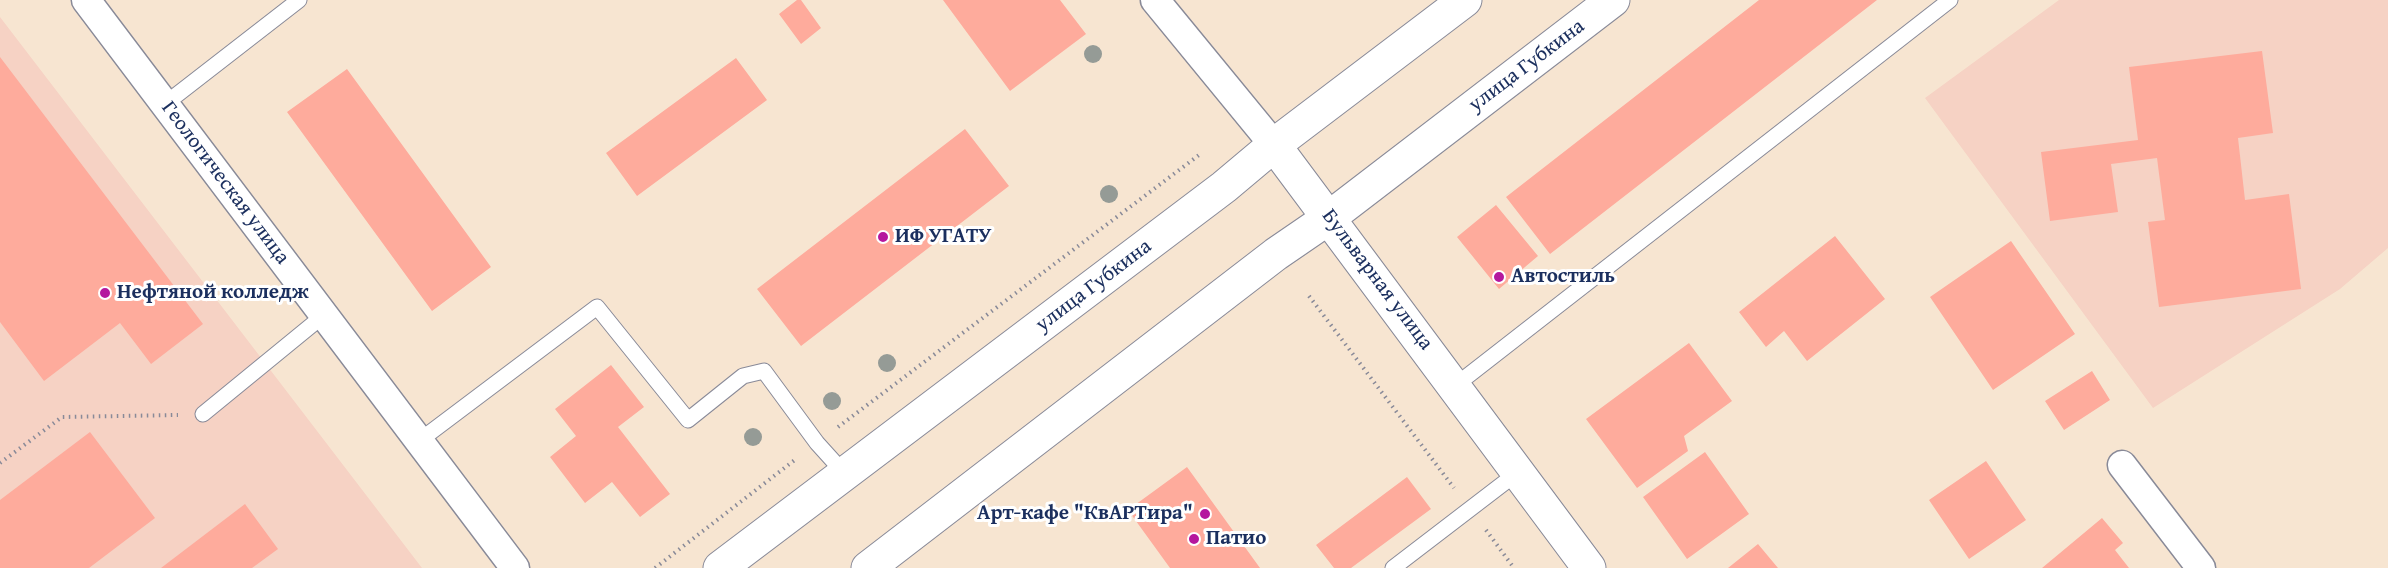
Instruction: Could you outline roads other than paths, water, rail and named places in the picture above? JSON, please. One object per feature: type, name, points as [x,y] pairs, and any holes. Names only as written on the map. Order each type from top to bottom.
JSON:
[{"type":"main road","name":"улица Губкина","points":[[720,568],[1224,187],[1274,145],[1465,0]]},
{"type":"main road","name":"улица Губкина","points":[[868,568],[1276,254],[1330,217],[1613,0]]},
{"type":"main road","name":"Бульварная улица","points":[[1274,145],[1456,385],[1589,568]]},
{"type":"street","name":"Геологическая улица","points":[[86,0],[515,568]]},
{"type":"street","name":"Бульварная улица","points":[[1155,0],[1274,145]]},
{"type":"street","points":[[2122,465],[2201,568]]},
{"type":"lane","points":[[165,105],[299,0]]},
{"type":"lane","points":[[1456,385],[1950,0]]},
{"type":"lane","points":[[419,441],[597,307],[688,420],[743,376],[764,371],[817,443],[845,474]]},
{"type":"lane","points":[[203,414],[324,315]]},
{"type":"lane","points":[[1393,568],[1518,473]]},
{"type":"place","name":"ИФ УГАТУ","points":[[883,237]]},
{"type":"place","name":"Автостиль","points":[[1499,277]]},
{"type":"place","name":"Нефтяной колледж","points":[[105,293]]},
{"type":"place","name":"Арт-кафе \"КвАРТира\"","points":[[1205,514]]},
{"type":"place","name":"Патио","points":[[1194,539]]}]
